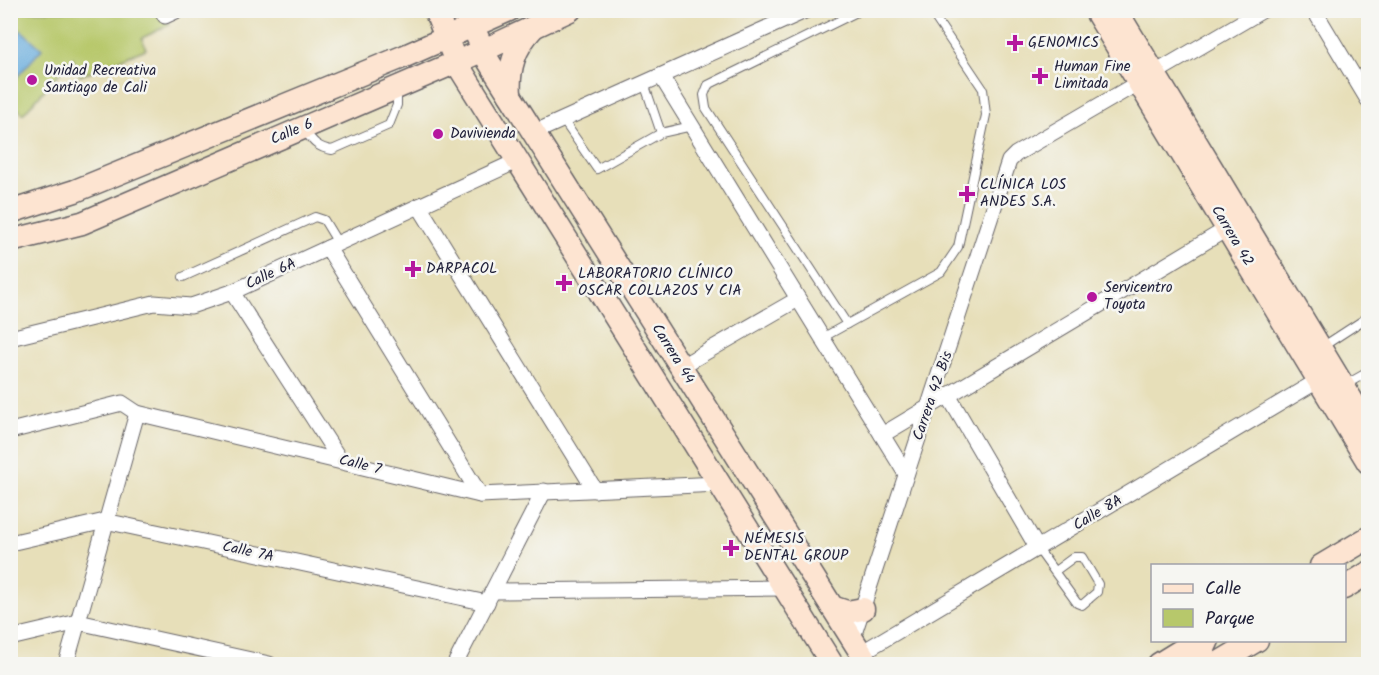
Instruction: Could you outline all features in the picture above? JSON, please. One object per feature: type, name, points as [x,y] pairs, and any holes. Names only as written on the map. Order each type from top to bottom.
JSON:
[{"type":"main road","name":"Carrera 44","points":[[433,10],[456,62],[759,547],[829,664]]},
{"type":"main road","points":[[405,56],[419,39],[433,10]]},
{"type":"main road","name":"Calle 6","points":[[16,211],[75,191],[405,56],[445,38],[468,19],[509,10]]},
{"type":"main road","name":"Calle 6","points":[[10,241],[82,223],[482,51],[570,10]]},
{"type":"main road","name":"Carrera 42","points":[[1095,10],[1146,78],[1332,379],[1366,416]]},
{"type":"main road","name":"Carrera 42","points":[[1116,10],[1146,78]]},
{"type":"main road","name":"Carrera 44","points":[[468,19],[482,51],[860,652]]},
{"type":"main road","points":[[510,95],[509,78],[512,61],[521,43],[534,27]]},
{"type":"main road","points":[[16,211],[82,223]]},
{"type":"main road","name":"Carrera 42","points":[[1235,224],[1320,348],[1368,462]]},
{"type":"main road","points":[[622,329],[632,331],[651,363],[666,369],[680,367]]},
{"type":"main road","points":[[759,547],[767,505]]},
{"type":"main road","points":[[1324,564],[1368,538]]},
{"type":"main road","points":[[1346,587],[1368,573]]},
{"type":"main road","points":[[832,607],[847,612],[863,609]]},
{"type":"main road","points":[[1159,664],[1195,642]]},
{"type":"main road","points":[[1197,664],[1207,642]]},
{"type":"main road","points":[[1217,664],[1254,642]]},
{"type":"street","points":[[533,133],[807,10]]},
{"type":"street","points":[[1146,78],[1263,10]]},
{"type":"street","points":[[1314,10],[1368,100]]},
{"type":"street","points":[[662,76],[906,474]]},
{"type":"street","name":"Carrera 42 Bis","points":[[860,652],[863,609],[1009,161],[1016,154],[1146,78]]},
{"type":"street","name":"Calle 6A","points":[[10,338],[154,303],[191,306],[232,292],[517,161]]},
{"type":"street","points":[[419,206],[595,489]]},
{"type":"street","points":[[882,435],[1235,224]]},
{"type":"street","points":[[333,246],[480,495]]},
{"type":"street","points":[[232,292],[340,460]]},
{"type":"street","points":[[680,367],[798,299]]},
{"type":"street","name":"Calle 8A","points":[[860,652],[1332,379]]},
{"type":"street","points":[[948,395],[1038,549]]},
{"type":"street","name":"Calle 7","points":[[10,431],[122,403],[137,413],[480,495],[719,483]]},
{"type":"street","points":[[66,664],[137,413]]},
{"type":"street","points":[[455,664],[544,491]]},
{"type":"street","name":"Calle 7A","points":[[10,543],[105,521],[490,597],[784,588]]},
{"type":"street","points":[[10,638],[78,622],[269,664]]},
{"type":"lane","points":[[847,324],[706,108],[704,95],[708,85],[861,10]]},
{"type":"lane","points":[[822,338],[941,272],[958,247],[986,114],[983,89],[930,10]]},
{"type":"lane","points":[[644,83],[661,133]]},
{"type":"lane","points":[[303,127],[313,143],[332,150],[389,125],[397,105],[397,87]]},
{"type":"lane","points":[[563,120],[597,169],[661,133],[692,126]]},
{"type":"lane","points":[[183,276],[315,217],[324,220],[333,246]]},
{"type":"lane","points":[[1320,348],[1368,316]]},
{"type":"lane","points":[[1332,379],[1368,372]]},
{"type":"lane","points":[[1038,549],[1077,603],[1082,605],[1097,592],[1098,584],[1082,557],[1074,557],[1054,571]]},
{"type":"green space","points":[[11,11],[162,11],[169,25],[142,38],[146,49],[80,76],[73,58],[23,114],[11,102]]},
{"type":"water","points":[[21,30],[42,49],[16,78],[11,72],[11,41]]},
{"type":"place","name":"GENOMICS","points":[[1015,43]]},
{"type":"place","name":"Human Fine Limitada","points":[[1040,76]]},
{"type":"place","name":"Unidad Recreativa Santiago de Cali","points":[[32,80]]},
{"type":"place","name":"Davivienda","points":[[438,134]]},
{"type":"place","name":"CLÍNICA LOS ANDES S.A.","points":[[967,194]]},
{"type":"place","name":"DARPACOL","points":[[413,269]]},
{"type":"place","name":"LABORATORIO CLÍNICO OSCAR COLLAZOS Y CIA","points":[[564,283]]},
{"type":"place","name":"Servicentro Toyota","points":[[1092,297]]},
{"type":"place","name":"NÉMESIS DENTAL GROUP","points":[[731,548]]}]
